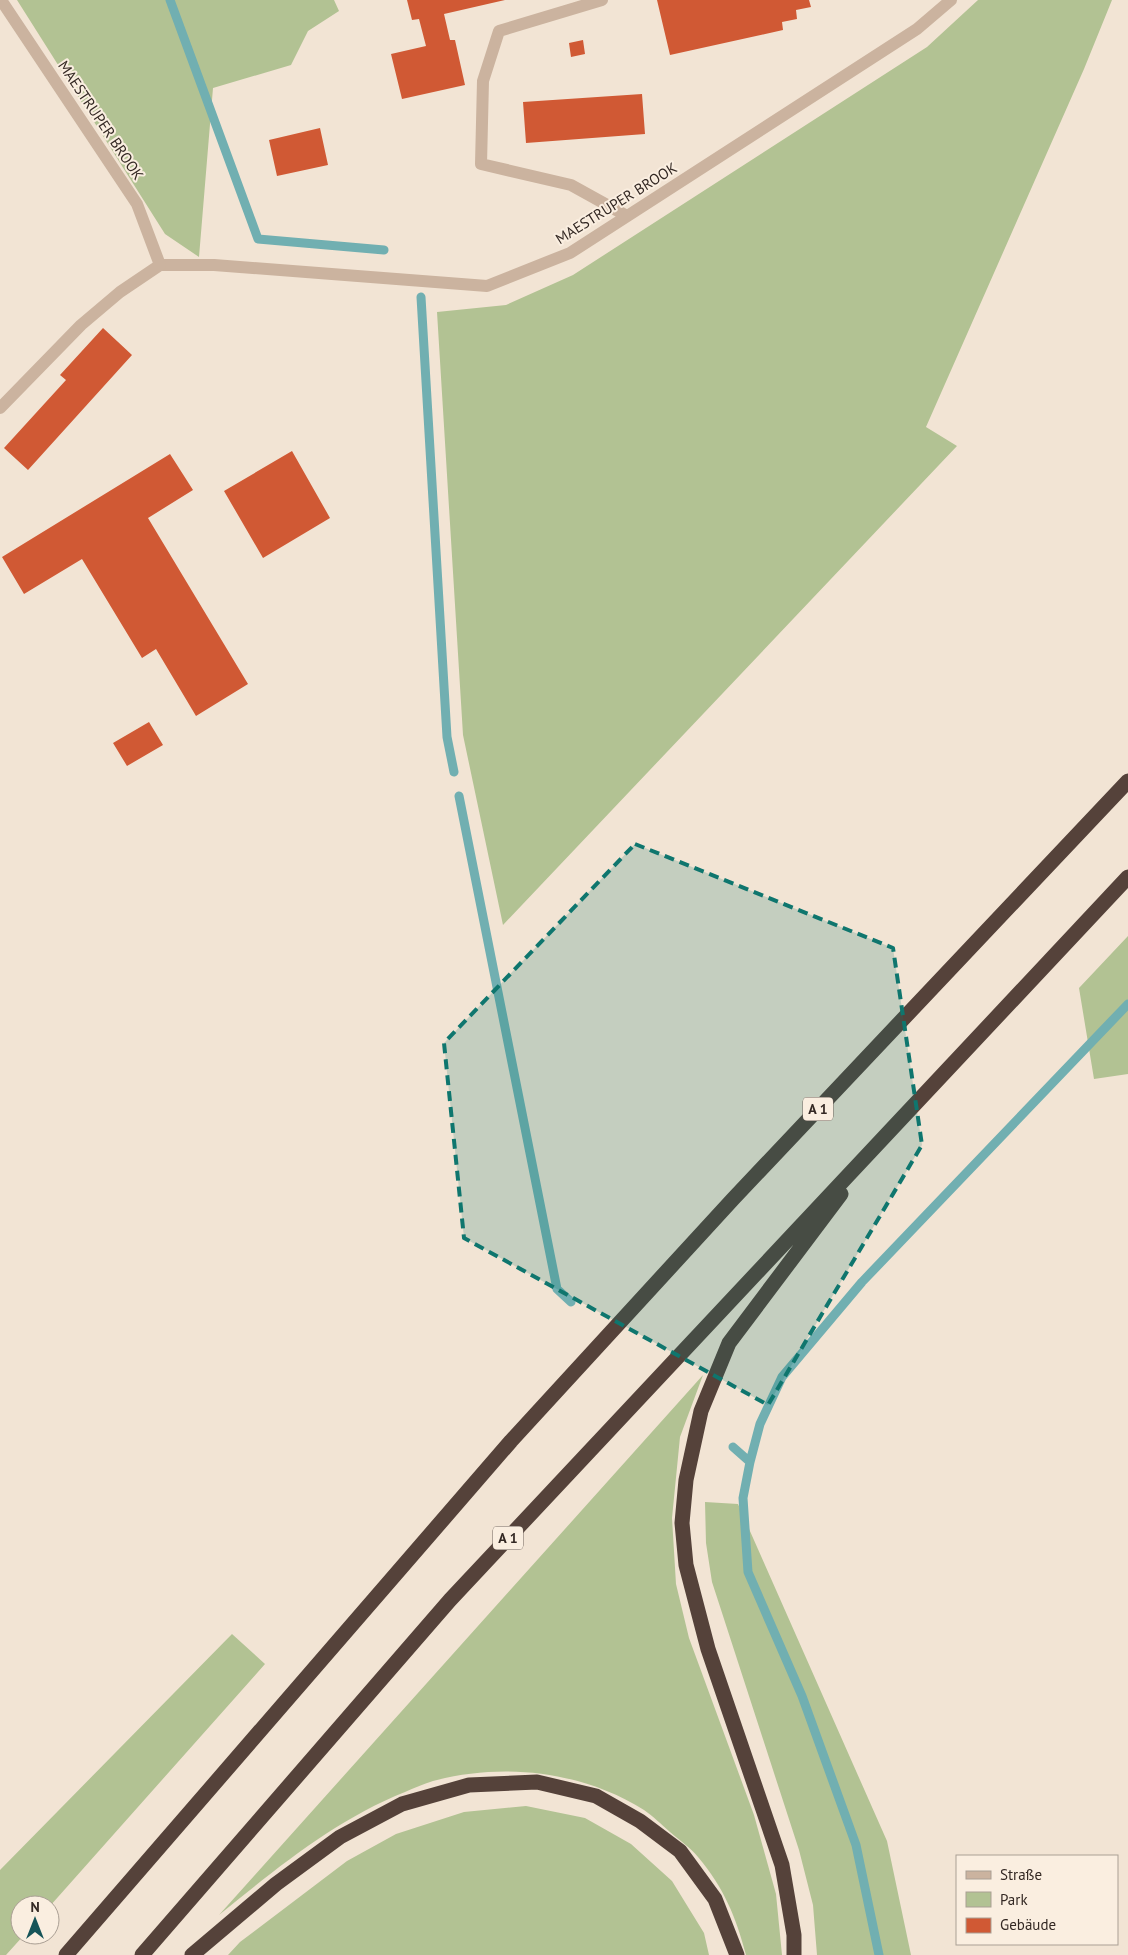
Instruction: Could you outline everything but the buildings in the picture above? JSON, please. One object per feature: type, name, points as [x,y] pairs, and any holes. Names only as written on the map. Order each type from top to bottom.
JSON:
[{"type":"highway","name":"A 1","points":[[66,1955],[511,1441],[740,1192],[1128,781]]},
{"type":"highway","name":"A 1","points":[[142,1955],[450,1600],[1128,876]]},
{"type":"highway","points":[[794,1955],[794,1935],[782,1864],[708,1649],[686,1565],[682,1523],[686,1480],[701,1411],[729,1343],[887,1133]]},
{"type":"highway","points":[[192,1955],[276,1884],[340,1837],[402,1804],[469,1785],[537,1782],[596,1796],[640,1821],[680,1851],[715,1899],[737,1955]]},
{"type":"street","name":"MAESTRUPER BROOK","points":[[1,0],[137,204],[160,265],[214,265],[487,286],[570,253],[917,29],[951,0]]},
{"type":"street","points":[[602,0],[499,31],[483,81],[481,164],[571,185],[627,216]]},
{"type":"street","points":[[0,408],[81,325],[120,292],[160,265]]},
{"type":"highlighted area","points":[[635,844],[893,948],[922,1145],[768,1405],[464,1238],[444,1043]]},
{"type":"green space","points":[[17,0],[334,0],[339,11],[308,31],[291,65],[213,88],[199,257],[165,234]]},
{"type":"green space","points":[[978,0],[1112,0],[1084,69],[926,427],[957,446],[503,925],[463,735],[437,312],[506,305],[573,275],[927,47]]},
{"type":"green space","points":[[1128,936],[1128,1074],[1094,1079],[1079,988]]},
{"type":"green space","points":[[703,1375],[680,1437],[672,1518],[676,1584],[689,1638],[754,1815],[776,1894],[782,1955],[746,1955],[728,1903],[715,1880],[692,1850],[644,1810],[595,1786],[542,1774],[514,1772],[460,1775],[433,1781],[379,1803],[308,1846],[219,1915]]},
{"type":"green space","points":[[705,1502],[738,1504],[887,1841],[911,1955],[817,1955],[813,1905],[799,1850],[712,1582],[706,1543]]},
{"type":"green space","points":[[232,1634],[265,1664],[60,1895],[10,1895],[10,1945],[15,1945],[6,1955],[0,1955],[0,1870]]},
{"type":"green space","points":[[526,1806],[585,1818],[631,1844],[672,1881],[704,1933],[709,1955],[228,1955],[240,1942],[347,1861],[396,1834],[464,1812]]},
{"type":"waterway","points":[[170,0],[258,239],[384,250]]},
{"type":"waterway","points":[[421,297],[447,737],[454,772]]},
{"type":"waterway","points":[[459,796],[557,1289],[571,1302]]},
{"type":"waterway","points":[[879,1955],[856,1845],[802,1696],[748,1572],[743,1498],[750,1462],[760,1424],[782,1377],[862,1282],[1128,1004]]},
{"type":"waterway","points":[[733,1447],[750,1462]]}]
